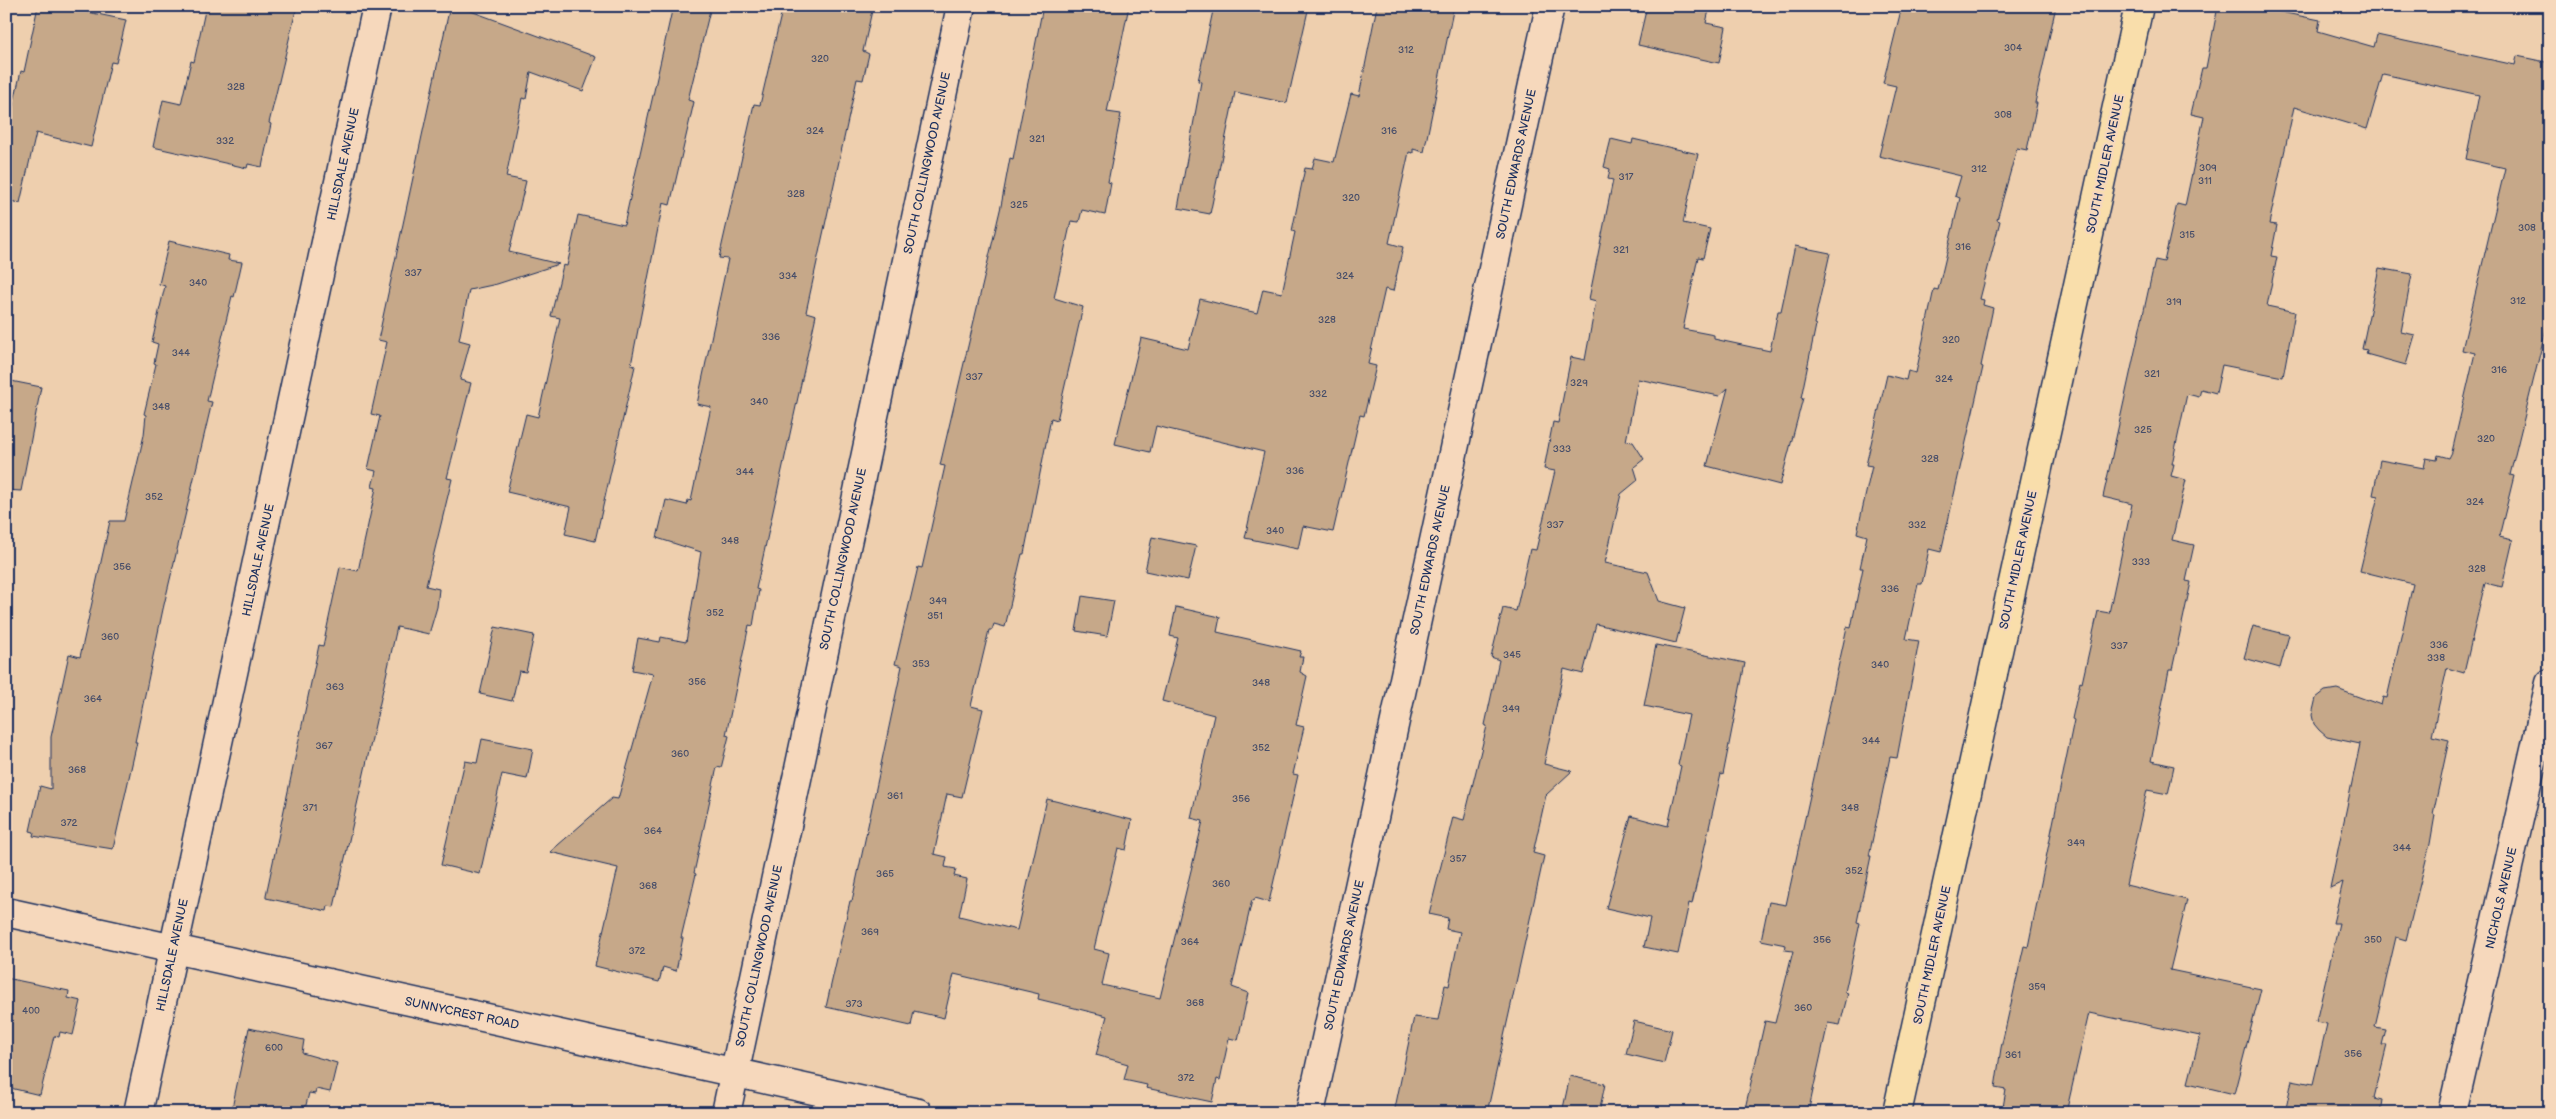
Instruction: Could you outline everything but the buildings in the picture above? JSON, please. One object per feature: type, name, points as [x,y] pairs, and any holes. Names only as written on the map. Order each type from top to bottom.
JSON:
[{"type":"main road","name":"SOUTH MIDLER AVENUE","points":[[1897,1113],[2139,6]]},
{"type":"street","name":"HILLSDALE AVENUE","points":[[138,1113],[377,6]]},
{"type":"street","name":"SOUTH COLLINGWOOD AVENUE","points":[[726,1113],[961,6]]},
{"type":"street","name":"SOUTH EDWARDS AVENUE","points":[[1310,1113],[1550,6]]},
{"type":"street","name":"NICHOLS AVENUE","points":[[2452,1113],[2550,684]]},
{"type":"street","name":"SUNNYCREST ROAD","points":[[6,912],[918,1113]]}]
